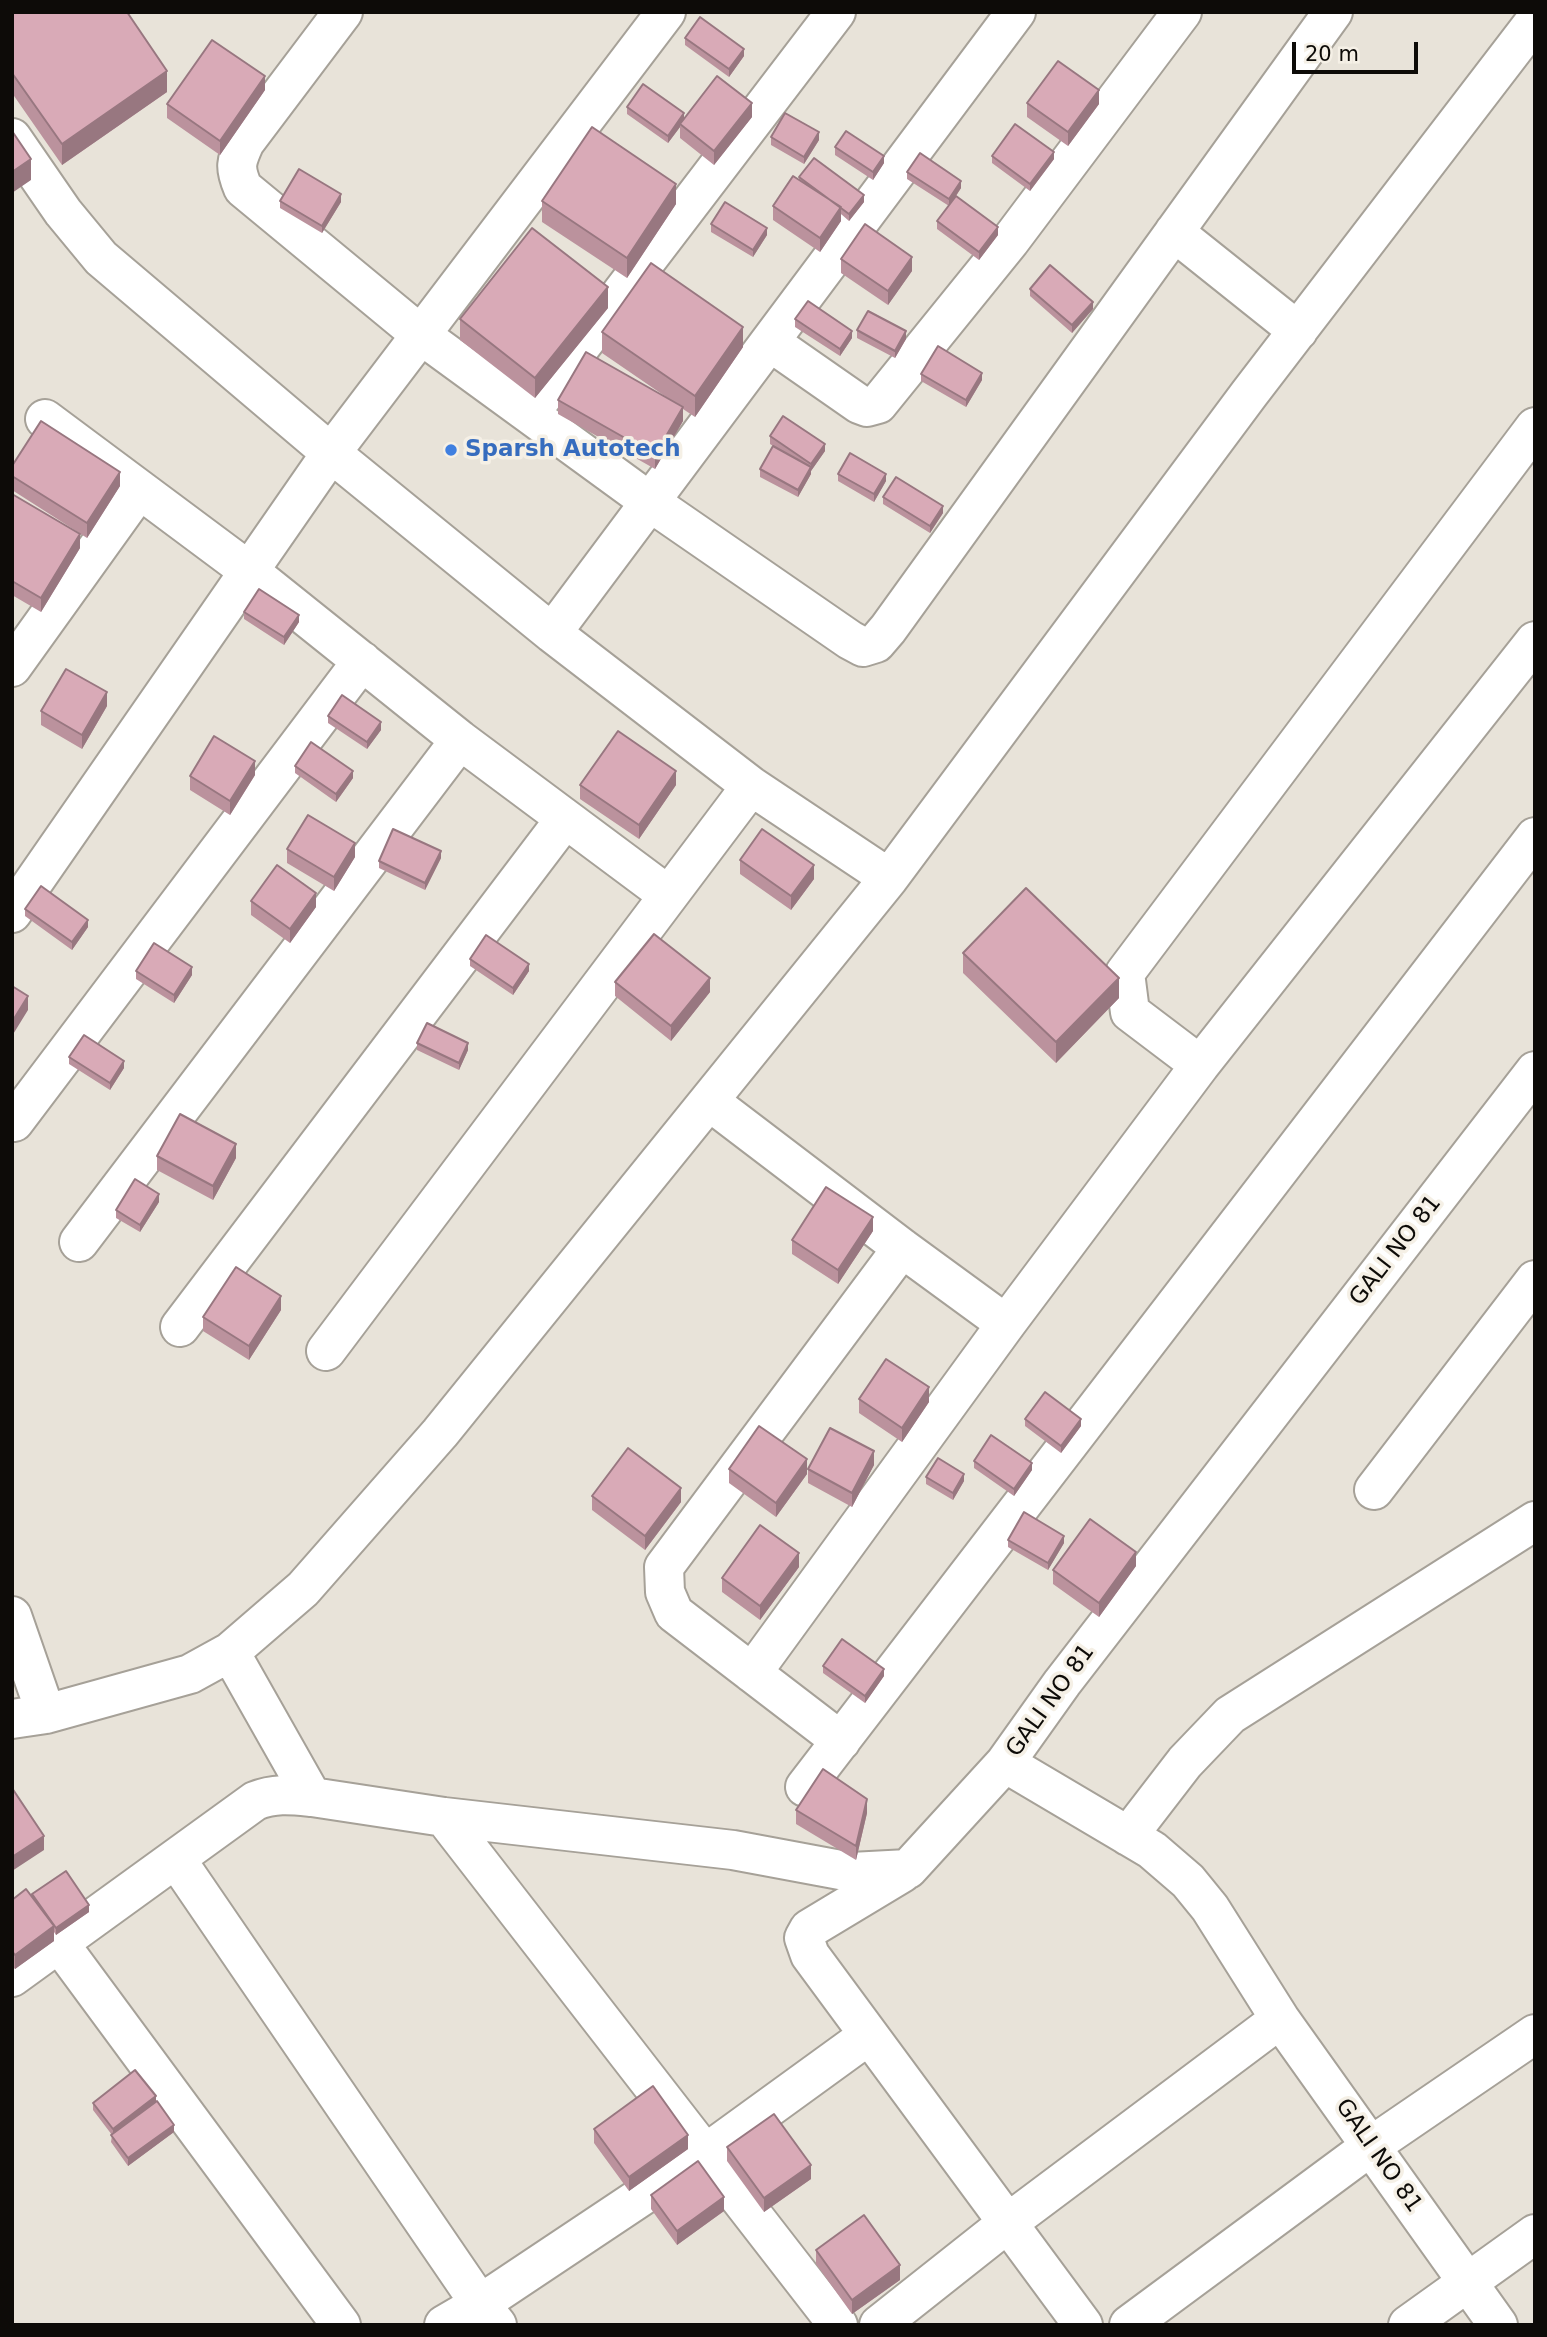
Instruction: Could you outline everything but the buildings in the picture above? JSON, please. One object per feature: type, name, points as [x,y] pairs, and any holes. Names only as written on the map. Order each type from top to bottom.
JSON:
[{"type":"street","points":[[343,12],[245,142],[237,160],[236,173],[243,188],[421,335],[650,502],[863,647],[876,643],[1333,12]]},
{"type":"street","points":[[12,913],[331,453],[666,12]]},
{"type":"street","points":[[530,413],[836,12]]},
{"type":"street","points":[[552,633],[1016,12]]},
{"type":"street","points":[[770,342],[859,404],[867,407],[878,404],[1010,241],[1182,12]]},
{"type":"street","points":[[12,1616],[29,1716],[190,1674],[230,1652],[303,1589],[440,1433],[889,878],[1298,331],[1535,22]]},
{"type":"street","points":[[12,138],[63,212],[101,258],[331,453],[552,633],[751,786],[889,878]]},
{"type":"street","points":[[1174,232],[1298,331]]},
{"type":"street","points":[[45,419],[249,571],[460,740],[668,895]]},
{"type":"street","points":[[1200,1065],[1130,1012],[1125,973],[1535,427]]},
{"type":"street","points":[[12,667],[139,490]]},
{"type":"street","points":[[752,1673],[1006,1324],[1200,1065],[1535,641]]},
{"type":"street","points":[[14,1122],[362,662]]},
{"type":"street","points":[[79,1242],[460,740]]},
{"type":"street","points":[[326,1351],[751,786]]},
{"type":"street","points":[[180,1326],[565,818]]},
{"type":"street","points":[[805,1787],[1535,837]]},
{"type":"street","name":"GALI NO 81","points":[[1497,2325],[1280,2019],[1210,1908],[1188,1881],[1152,1850],[1005,1763],[1062,1682],[1535,1071]]},
{"type":"street","points":[[709,1101],[1006,1324]]},
{"type":"street","points":[[841,1741],[674,1613],[665,1592],[664,1567],[902,1248]]},
{"type":"street","points":[[1374,1490],[1535,1280]]},
{"type":"street","points":[[1128,1836],[1185,1762],[1230,1715],[1535,1521]]},
{"type":"street","points":[[230,1652],[312,1797]]},
{"type":"street","points":[[1005,1763],[908,1869],[818,1921],[804,1938],[810,1955],[1083,2325]]},
{"type":"street","points":[[12,1977],[255,1801],[270,1795],[312,1797],[444,1817],[733,1850],[851,1872],[908,1869]]},
{"type":"street","points":[[444,1817],[838,2325]]},
{"type":"street","points":[[176,1859],[488,2314]]},
{"type":"street","points":[[59,1943],[341,2325]]},
{"type":"street","points":[[879,2325],[1009,2222],[1280,2019]]},
{"type":"street","points":[[1129,2325],[1371,2146],[1535,2034]]},
{"type":"street","points":[[443,2325],[488,2314],[869,2035]]},
{"type":"street","points":[[1408,2325],[1535,2234]]},
{"type":"place","name":"Sparsh Autotech","points":[[451,450]]}]
